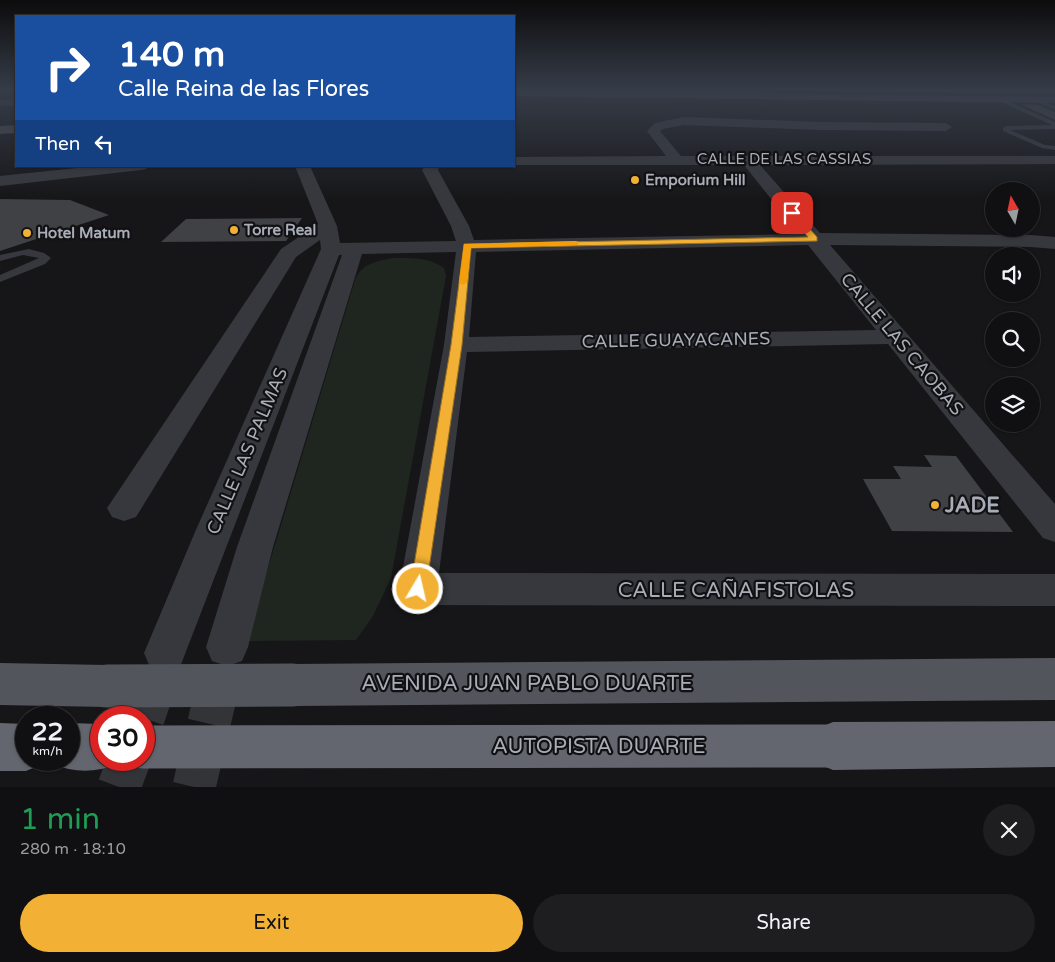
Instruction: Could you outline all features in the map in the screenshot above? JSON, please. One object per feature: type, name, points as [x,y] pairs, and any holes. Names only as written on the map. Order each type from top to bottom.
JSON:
[{"type":"highway","name":"AUTOPISTA DUARTE","points":[[155,746],[1055,744]]},
{"type":"highway","points":[[0,747],[15,747]]},
{"type":"main road","points":[[0,130],[15,129]]},
{"type":"main road","name":"AVENIDA JUAN PABLO DUARTE","points":[[0,684],[107,686],[1055,679]]},
{"type":"street","points":[[658,127],[653,131],[676,160]]},
{"type":"street","name":"CALLE DE LAS CASSIAS","points":[[515,160],[1055,160]]},
{"type":"street","name":"CALLE LAS CAOBAS","points":[[748,160],[1055,528]]},
{"type":"street","points":[[0,181],[133,167]]},
{"type":"street","points":[[302,167],[338,241]]},
{"type":"street","points":[[432,168],[460,226],[467,246],[456,345]]},
{"type":"street","points":[[124,508],[288,253],[338,241],[467,246],[814,239],[1031,241],[1055,243]]},
{"type":"street","name":"CALLE LAS PALMAS","points":[[227,647],[338,241]]},
{"type":"street","name":"CALLE LAS PALMAS","points":[[165,653],[213,532],[338,241]]},
{"type":"street","name":"CALLE GUAYACANES","points":[[456,345],[896,337]]},
{"type":"street","name":"CALLE CAÑAFISTOLAS","points":[[456,345],[418,589],[1055,590]]},
{"type":"lane","points":[[1054,128],[1006,128],[1005,130],[1044,147],[1055,148]]},
{"type":"lane","points":[[0,258],[26,252],[46,258],[41,262],[0,279]]},
{"type":"shaded area","points":[[394,258],[420,259],[438,264],[444,268],[446,276],[391,578],[373,616],[356,640],[246,641],[355,280],[366,266]]},
{"type":"building","name":"Hotel Matum","points":[[0,199],[70,200],[109,215],[0,251]]},
{"type":"building","name":"Torre Real","points":[[302,218],[286,241],[161,242],[186,219]]},
{"type":"building","name":"JADE","points":[[924,455],[956,456],[1013,532],[892,531],[863,479],[901,479],[893,466],[932,467]]},
{"type":"tunnel","points":[[147,706],[159,671]]},
{"type":"tunnel","points":[[194,787],[221,672]]},
{"type":"tunnel","points":[[119,787],[125,771]]},
{"type":"slow traffic","points":[[463,282],[467,246],[576,244]]},
{"type":"place","name":"Emporium Hill","points":[[635,180]]},
{"type":"place","name":"Torre Real","points":[[234,230]]},
{"type":"place","name":"Hotel Matum","points":[[27,233]]},
{"type":"place","name":"JADE","points":[[935,505]]},
{"type":"route","points":[[418,589],[456,345],[467,246],[814,239],[792,213]]}]
